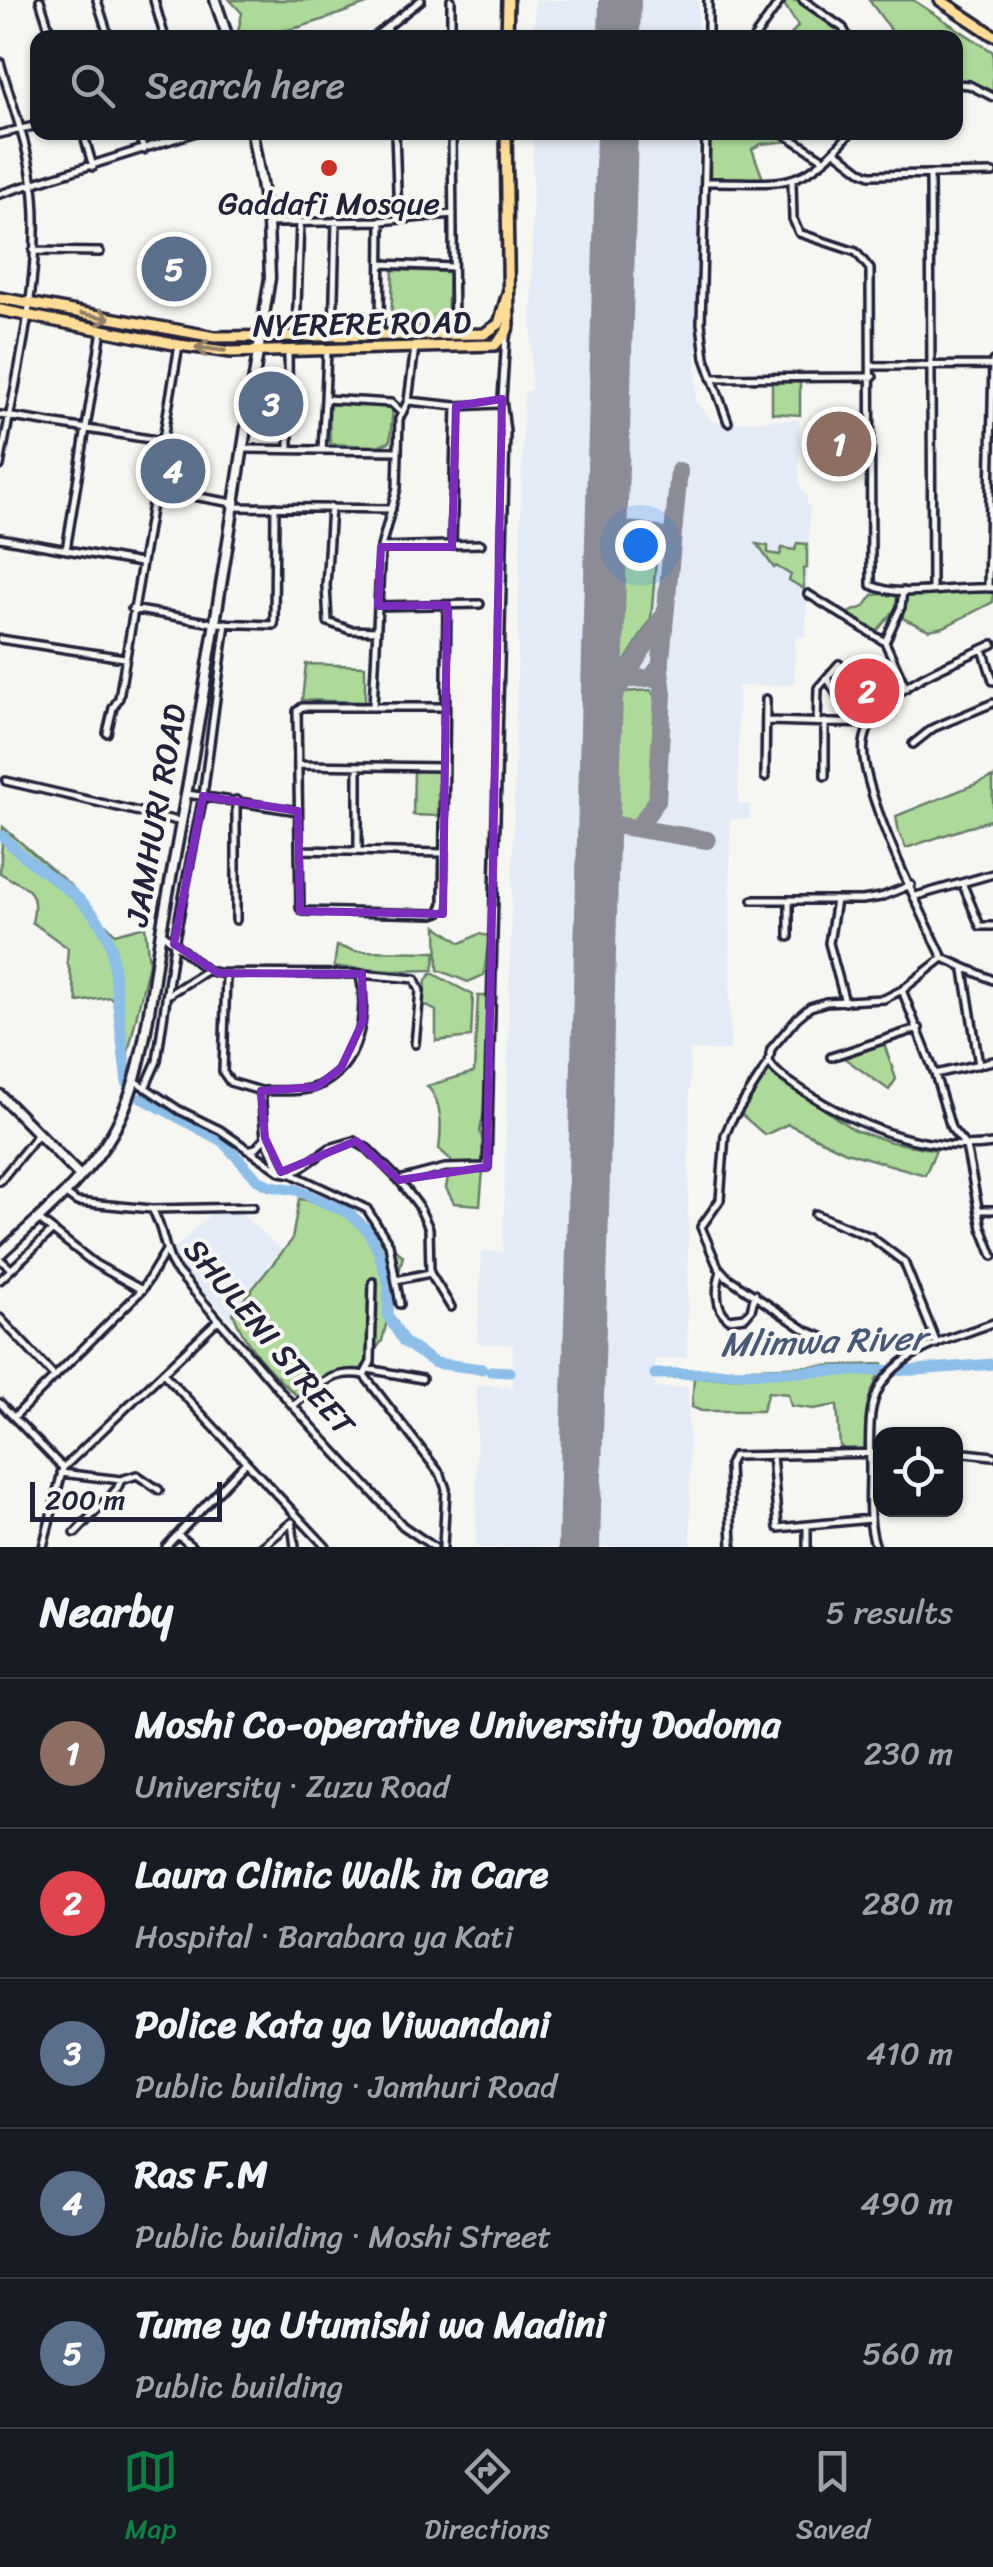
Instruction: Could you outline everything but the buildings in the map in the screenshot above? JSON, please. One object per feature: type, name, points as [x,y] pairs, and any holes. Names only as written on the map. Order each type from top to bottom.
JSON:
[{"type":"highway","points":[[507,30],[508,0]]},
{"type":"highway","points":[[940,0],[993,35]]},
{"type":"highway","points":[[506,140],[508,294]]},
{"type":"highway","name":"NYERERE ROAD","points":[[0,298],[102,330],[178,345],[258,352],[489,347],[506,333],[508,294]]},
{"type":"highway","name":"NYERERE ROAD","points":[[0,310],[27,309],[216,337],[484,334],[495,328],[508,294]]},
{"type":"main road","points":[[216,0],[225,30]]},
{"type":"main road","name":"JAMHURI ROAD","points":[[0,1256],[80,1176],[114,1131],[134,1080],[187,794],[270,278],[268,223],[253,140]]},
{"type":"main road","points":[[1,1098],[80,1176]]},
{"type":"street","points":[[40,0],[49,30]]},
{"type":"street","points":[[97,0],[106,30]]},
{"type":"street","points":[[154,0],[163,30]]},
{"type":"street","points":[[383,30],[420,0]]},
{"type":"street","points":[[451,0],[451,30]]},
{"type":"street","points":[[708,0],[708,30]]},
{"type":"street","points":[[760,30],[781,0]]},
{"type":"street","points":[[803,0],[845,30]]},
{"type":"street","points":[[0,62],[32,182],[33,251],[0,466]]},
{"type":"street","points":[[963,85],[993,98]]},
{"type":"street","points":[[0,134],[30,127]]},
{"type":"street","points":[[85,140],[93,166]]},
{"type":"street","points":[[141,140],[144,150]]},
{"type":"street","points":[[0,194],[173,140]]},
{"type":"street","points":[[395,140],[398,219]]},
{"type":"street","points":[[452,140],[454,334]]},
{"type":"street","points":[[706,140],[702,324],[711,378],[728,422]]},
{"type":"street","points":[[793,140],[826,161]]},
{"type":"street","points":[[706,182],[792,182],[826,161],[844,140]]},
{"type":"street","points":[[836,151],[870,175],[993,173]]},
{"type":"street","points":[[930,174],[932,589]]},
{"type":"street","points":[[792,182],[793,219],[799,233],[856,252],[870,269],[871,585],[876,589],[903,591],[991,588],[993,363],[873,366]]},
{"type":"street","points":[[268,223],[453,214]]},
{"type":"street","points":[[380,334],[381,220]]},
{"type":"street","points":[[333,334],[336,221]]},
{"type":"street","points":[[296,336],[300,222]]},
{"type":"street","points":[[33,251],[100,252]]},
{"type":"street","points":[[380,264],[453,267]]},
{"type":"street","points":[[66,550],[102,330]]},
{"type":"street","points":[[399,1180],[445,1168],[487,1168],[506,333]]},
{"type":"street","points":[[107,733],[119,698],[178,345]]},
{"type":"street","points":[[372,707],[381,546],[397,488],[401,412],[408,401],[415,347]]},
{"type":"street","points":[[322,450],[328,348]]},
{"type":"street","points":[[288,351],[289,450]]},
{"type":"street","points":[[711,378],[873,377]]},
{"type":"street","points":[[325,399],[391,404],[401,412]]},
{"type":"street","points":[[408,401],[490,406],[502,399]]},
{"type":"street","points":[[452,544],[456,406]]},
{"type":"street","points":[[0,415],[162,441]]},
{"type":"street","points":[[241,448],[398,451]]},
{"type":"street","points":[[153,489],[233,505],[392,509]]},
{"type":"street","points":[[331,506],[328,622],[350,630],[377,631]]},
{"type":"street","points":[[132,608],[213,623],[274,625],[275,508]]},
{"type":"street","points":[[0,538],[140,563]]},
{"type":"street","points":[[381,546],[481,544]]},
{"type":"street","points":[[885,642],[903,591]]},
{"type":"street","points":[[808,594],[885,642],[906,688]]},
{"type":"street","points":[[378,606],[480,604]]},
{"type":"street","points":[[445,707],[302,707],[297,711],[298,850],[303,911],[434,914],[443,904],[448,606]]},
{"type":"street","points":[[146,1088],[154,1072],[203,796],[226,623]]},
{"type":"street","points":[[0,639],[124,658]]},
{"type":"street","points":[[993,644],[906,688],[887,702],[870,724],[864,744],[869,790],[943,958],[993,980]]},
{"type":"street","points":[[983,649],[993,681]]},
{"type":"street","points":[[824,776],[818,688],[839,664]]},
{"type":"street","points":[[826,678],[854,723]]},
{"type":"street","points":[[766,698],[766,777]]},
{"type":"street","points":[[913,744],[933,728],[993,702]]},
{"type":"street","points":[[766,721],[870,724]]},
{"type":"street","points":[[296,764],[444,767]]},
{"type":"street","points":[[358,766],[358,851]]},
{"type":"street","points":[[6,782],[182,822]]},
{"type":"street","points":[[187,794],[298,811]]},
{"type":"street","points":[[236,800],[236,920]]},
{"type":"street","points":[[298,850],[444,853]]},
{"type":"street","points":[[916,896],[993,874]]},
{"type":"street","points":[[753,900],[880,897],[911,884]]},
{"type":"street","points":[[963,885],[980,926],[993,926]]},
{"type":"street","points":[[788,937],[789,900]]},
{"type":"street","points":[[836,900],[829,943],[845,1002]]},
{"type":"street","points":[[161,932],[206,970],[226,974],[360,974],[418,981],[415,1044]]},
{"type":"street","points":[[756,1294],[745,1318],[729,1319],[722,1314],[718,1303],[721,1272],[701,1227],[720,1200],[725,1135],[769,1062],[771,1048],[810,1007],[826,1002],[884,999],[943,958]]},
{"type":"street","points":[[166,996],[206,970]]},
{"type":"street","points":[[964,970],[979,1066]]},
{"type":"street","points":[[226,974],[223,1072],[230,1082],[262,1090],[316,1087],[341,1068],[364,1021],[360,974]]},
{"type":"street","points":[[902,990],[936,1074],[951,1128],[966,1146],[993,1256]]},
{"type":"street","points":[[830,1057],[918,1028]]},
{"type":"street","points":[[769,1062],[778,1074],[853,1120],[914,1140],[966,1146],[993,1144]]},
{"type":"street","points":[[936,1074],[993,1062]]},
{"type":"street","points":[[134,1080],[281,1172],[367,1209],[389,1244],[400,1304]]},
{"type":"street","points":[[262,1090],[264,1138],[281,1172]]},
{"type":"street","points":[[0,1182],[39,1133]]},
{"type":"street","points":[[248,1150],[256,1148],[264,1138]]},
{"type":"street","points":[[292,1174],[330,1148],[354,1141],[368,1150],[418,1205],[429,1228],[430,1273],[450,1307]]},
{"type":"street","points":[[64,1193],[77,1202],[152,1208],[253,1208]]},
{"type":"street","name":"SHULENI STREET","points":[[152,1208],[165,1252],[218,1320],[403,1526],[434,1547]]},
{"type":"street","points":[[979,1210],[993,1210]]},
{"type":"street","points":[[814,1214],[871,1237],[904,1262],[938,1344]]},
{"type":"street","points":[[37,1219],[94,1264],[142,1290]]},
{"type":"street","points":[[0,1280],[52,1231]]},
{"type":"street","points":[[14,1417],[142,1290],[165,1252]]},
{"type":"street","points":[[0,1256],[12,1269]]},
{"type":"street","points":[[721,1272],[807,1331],[823,1337]]},
{"type":"street","points":[[396,1280],[430,1273]]},
{"type":"street","points":[[366,1372],[371,1362],[373,1282]]},
{"type":"street","points":[[0,1318],[55,1376]]},
{"type":"street","points":[[43,1547],[62,1471],[218,1320]]},
{"type":"street","points":[[876,1547],[870,1519],[871,1409],[886,1378],[899,1364],[993,1323]]},
{"type":"street","points":[[366,1372],[441,1475],[446,1490],[443,1547]]},
{"type":"street","points":[[293,1406],[314,1387],[338,1374],[366,1372],[422,1379]]},
{"type":"street","points":[[164,1373],[292,1518],[326,1547]]},
{"type":"street","points":[[0,1403],[62,1471],[120,1480],[140,1475],[159,1490]]},
{"type":"street","points":[[963,1453],[993,1456]]},
{"type":"street","points":[[732,1547],[729,1461],[738,1455],[870,1454]]},
{"type":"street","points":[[772,1455],[776,1526],[786,1530],[870,1519]]},
{"type":"street","points":[[166,1547],[246,1462]]},
{"type":"street","points":[[76,1534],[117,1489],[120,1480]]},
{"type":"street","points":[[262,1547],[292,1518]]},
{"type":"street","points":[[292,1518],[295,1547]]},
{"type":"street","points":[[806,1547],[807,1526]]},
{"type":"street","points":[[178,1534],[192,1547]]},
{"type":"highlighted area","points":[[502,399],[487,1167],[399,1180],[356,1141],[281,1172],[265,1138],[261,1091],[316,1087],[341,1068],[363,1021],[362,974],[218,973],[174,944],[203,796],[298,811],[300,911],[443,914],[447,605],[378,606],[381,547],[452,547],[456,406]]},
{"type":"shaded area","points":[[535,0],[698,0],[698,30],[534,30]]},
{"type":"shaded area","points":[[533,140],[698,140],[696,402],[714,423],[799,419],[799,484],[810,506],[806,636],[796,637],[794,685],[738,686],[738,804],[750,805],[750,819],[730,819],[730,1050],[690,1050],[687,1358],[654,1359],[655,1388],[688,1387],[691,1547],[476,1547],[477,1384],[513,1388],[513,1344],[477,1343],[482,1251],[503,1252],[524,392],[531,391]]},
{"type":"shaded area","points":[[225,1200],[282,1250],[267,1265],[270,1267],[233,1322],[168,1255]]},
{"type":"green space","points":[[230,0],[378,0],[285,30],[238,30],[242,13]]},
{"type":"green space","points":[[787,0],[803,3],[839,30],[795,30],[798,26],[784,4]]},
{"type":"green space","points":[[869,0],[913,0],[959,30],[891,30]]},
{"type":"green space","points":[[963,32],[993,52],[993,94],[963,82]]},
{"type":"green space","points":[[710,140],[789,141],[752,149],[763,179],[710,177]]},
{"type":"green space","points":[[393,270],[449,272],[447,328],[391,326]]},
{"type":"green space","points":[[772,382],[800,382],[800,415],[772,413]]},
{"type":"green space","points":[[329,403],[390,405],[390,442],[376,446],[330,444]]},
{"type":"green space","points":[[797,543],[807,544],[804,589],[789,580],[791,575],[774,568],[757,544],[768,546],[768,553],[780,555],[782,548],[795,550]]},
{"type":"green space","points":[[628,550],[650,552],[656,560],[651,619],[624,663],[617,661],[620,560]]},
{"type":"green space","points":[[993,591],[993,602],[944,627],[929,630],[904,619],[900,612],[906,595]]},
{"type":"green space","points":[[892,593],[897,598],[897,607],[877,631],[852,617],[850,612],[864,607],[873,595]]},
{"type":"green space","points":[[306,664],[365,666],[365,702],[302,700]]},
{"type":"green space","points":[[651,690],[658,694],[651,804],[634,823],[620,821],[614,813],[616,713],[624,692]]},
{"type":"green space","points":[[414,771],[438,771],[438,816],[413,815]]},
{"type":"green space","points":[[993,777],[993,819],[906,848],[896,816]]},
{"type":"green space","points":[[3,827],[71,886],[115,934],[145,926],[149,963],[123,1074],[115,1002],[110,997],[78,1002],[67,961],[68,948],[32,922],[34,901],[28,889],[0,873]]},
{"type":"green space","points":[[437,926],[461,943],[479,934],[489,936],[484,975],[468,982],[438,970]]},
{"type":"green space","points":[[337,946],[355,951],[436,952],[433,970],[393,971],[334,967]]},
{"type":"green space","points":[[432,973],[473,995],[471,1037],[436,1041],[436,1011],[423,1004],[426,980]]},
{"type":"green space","points":[[478,996],[488,996],[480,1205],[454,1203],[446,1188],[451,1160],[439,1149],[439,1107],[427,1086],[474,1072]]},
{"type":"green space","points":[[884,1044],[896,1079],[889,1090],[844,1058]]},
{"type":"green space","points":[[769,1071],[854,1130],[936,1150],[925,1175],[846,1152],[788,1124],[765,1135],[742,1115],[742,1109]]},
{"type":"green space","points":[[299,1199],[345,1205],[403,1256],[382,1341],[360,1370],[296,1395],[259,1357],[233,1313],[292,1240]]},
{"type":"green space","points":[[883,1364],[870,1396],[864,1450],[840,1446],[837,1405],[813,1409],[791,1406],[788,1394],[768,1392],[762,1411],[701,1411],[692,1407],[694,1378],[743,1377],[751,1368]]},
{"type":"waterway","name":"Mlimwa River","points":[[3,836],[78,898],[103,928],[111,946],[127,1082]]},
{"type":"waterway","name":"Mlimwa River","points":[[142,1098],[222,1141],[258,1180],[297,1190],[350,1214],[368,1231],[378,1251],[389,1285],[388,1316],[404,1342],[435,1363],[482,1369]]},
{"type":"waterway","name":"Mlimwa River","points":[[655,1374],[916,1370],[993,1364]]},
{"type":"waterway","name":"Mlimwa River","points":[[491,1371],[510,1372]]},
{"type":"taxiway","points":[[637,828],[657,801],[663,694],[660,670],[679,471]]},
{"type":"taxiway","points":[[606,542],[617,532],[632,531],[672,541]]},
{"type":"taxiway","points":[[601,723],[662,618]]},
{"type":"taxiway","points":[[602,689],[611,680],[651,678],[661,665]]},
{"type":"taxiway","points":[[597,822],[707,840]]},
{"type":"runway","points":[[619,30],[620,0]]},
{"type":"runway","points":[[579,1547],[617,140]]},
{"type":"place","name":"Gaddafi Mosque","points":[[329,168]]},
{"type":"place","name":"Tume ya Utumishi wa Madini","points":[[174,269]]},
{"type":"place","name":"Police Kata ya Viwandani","points":[[271,404]]},
{"type":"place","name":"Moshi Co-operative University Dodoma","points":[[839,444]]},
{"type":"place","name":"Ras F.M","points":[[173,471]]},
{"type":"place","name":"Laura Clinic Walk in Care","points":[[867,691]]}]
